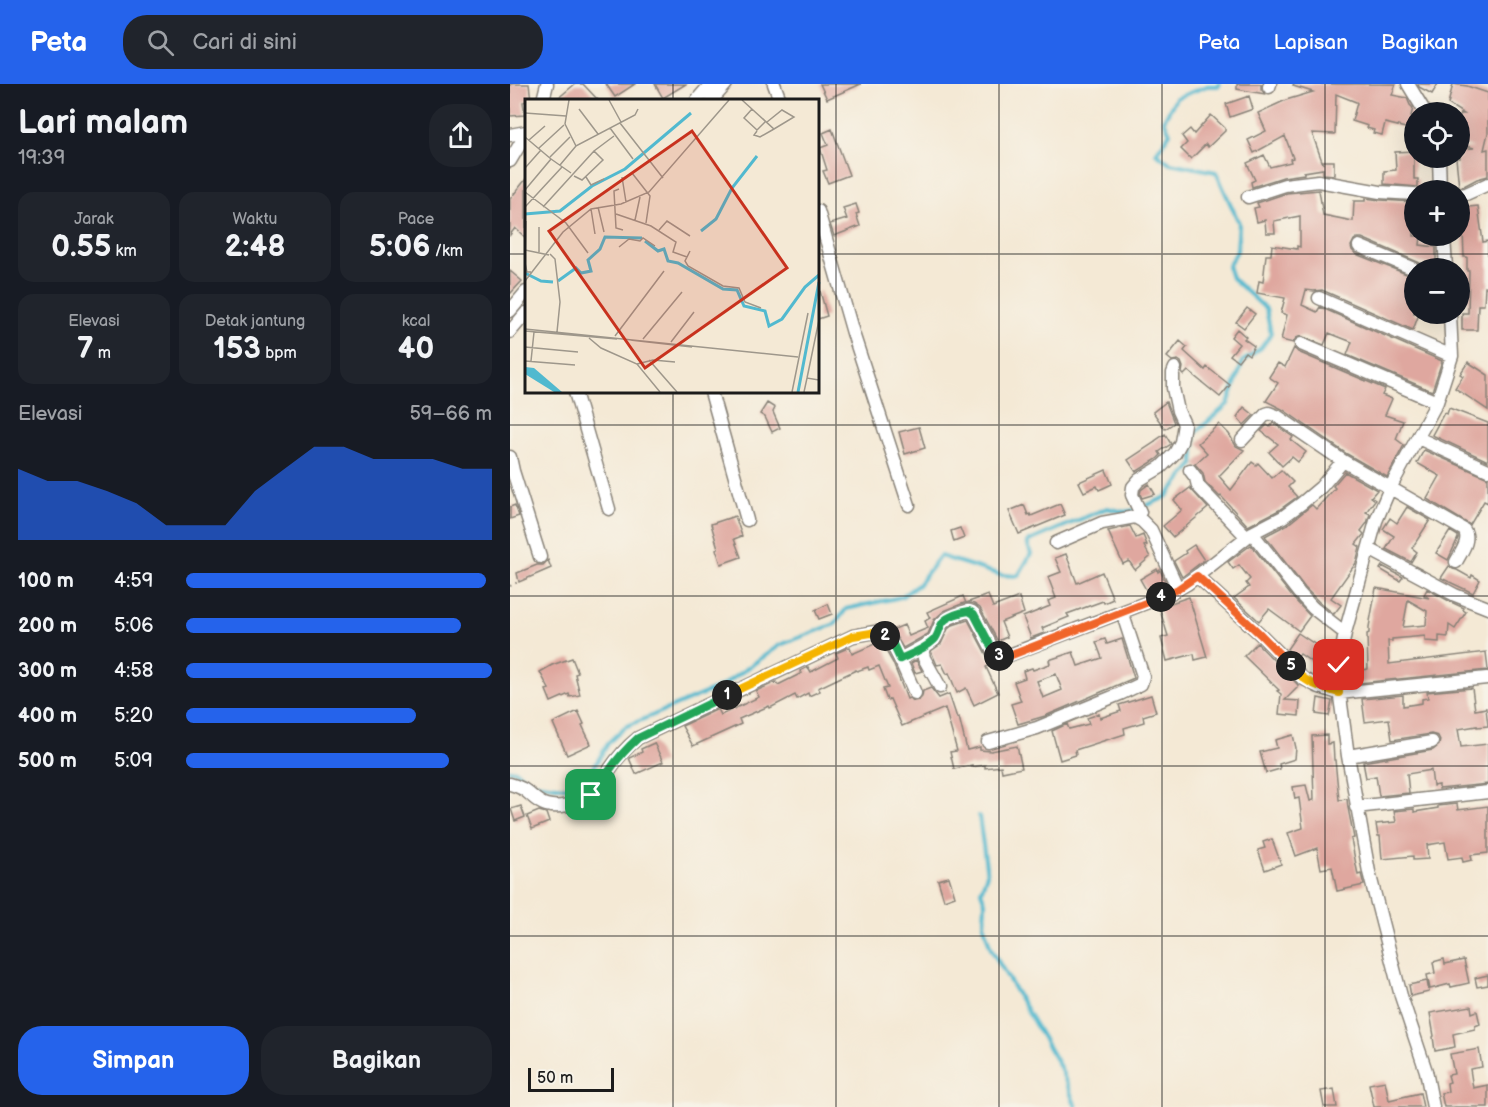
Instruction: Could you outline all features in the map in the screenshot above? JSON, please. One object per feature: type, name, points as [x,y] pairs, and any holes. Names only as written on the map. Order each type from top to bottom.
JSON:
[{"type":"street","points":[[543,99],[547,84]]},
{"type":"street","points":[[698,99],[711,84]]},
{"type":"street","points":[[713,99],[726,84]]},
{"type":"street","points":[[774,84],[780,99]]},
{"type":"street","points":[[1408,84],[1419,102]]},
{"type":"street","points":[[510,135],[525,133]]},
{"type":"street","points":[[510,161],[525,135]]},
{"type":"street","points":[[1248,198],[1285,185],[1318,181],[1380,192],[1404,193]]},
{"type":"street","points":[[1470,192],[1488,184]]},
{"type":"street","points":[[819,215],[853,333],[909,506]]},
{"type":"street","points":[[1359,246],[1404,265]]},
{"type":"street","points":[[510,311],[525,293]]},
{"type":"street","points":[[1318,298],[1452,356]]},
{"type":"street","points":[[510,332],[525,314]]},
{"type":"street","points":[[1433,1107],[1426,1071],[1405,1012],[1369,872],[1348,756],[1339,693],[1339,665],[1345,633],[1376,521],[1390,488],[1437,402],[1452,356],[1450,324]]},
{"type":"street","points":[[1301,344],[1437,402]]},
{"type":"street","points":[[1175,368],[1173,388],[1178,411],[1184,424],[1181,442],[1175,453],[1161,467],[1139,480],[1133,487],[1132,495],[1137,514],[1151,530],[1178,589]]},
{"type":"street","points":[[575,393],[609,509]]},
{"type":"street","points":[[711,393],[747,520]]},
{"type":"street","points":[[1242,440],[1263,417],[1269,413],[1277,416],[1343,461],[1467,533],[1467,541],[1456,562]]},
{"type":"street","points":[[1418,438],[1488,470]]},
{"type":"street","points":[[510,457],[540,557]]},
{"type":"street","points":[[900,659],[936,638],[943,622],[967,611],[974,614],[994,652],[1004,657],[1178,589],[1249,535],[1283,517],[1302,503],[1321,487],[1343,461]]},
{"type":"street","points":[[1190,470],[1198,486],[1249,535],[1313,608],[1345,633]]},
{"type":"street","points":[[1056,543],[1102,523],[1137,514]]},
{"type":"street","points":[[1369,549],[1455,595],[1488,608]]},
{"type":"street","points":[[1197,576],[1260,634],[1302,678],[1317,686],[1339,693],[1487,678]]},
{"type":"street","points":[[988,742],[1037,728],[1141,684],[1143,676],[1122,612]]},
{"type":"street","points":[[510,784],[524,789],[537,801],[546,805],[561,806],[575,803],[591,795],[600,786],[616,760],[638,738],[853,636],[871,633],[884,635],[891,640],[915,693]]},
{"type":"street","points":[[922,648],[924,658],[940,687]]},
{"type":"street","points":[[1348,756],[1432,741]]},
{"type":"street","points":[[1356,807],[1488,792]]},
{"type":"path","points":[[510,586],[518,582]]},
{"type":"building","points":[[510,84],[529,84],[531,99],[525,99],[523,102],[525,115],[510,116]]},
{"type":"building","points":[[575,84],[583,84],[597,99],[557,99]]},
{"type":"building","points":[[606,84],[635,84],[615,97]]},
{"type":"building","points":[[655,84],[686,84],[663,98]]},
{"type":"building","points":[[820,84],[861,84],[827,99]]},
{"type":"building","points":[[1237,84],[1261,84],[1261,89],[1265,94],[1237,89]]},
{"type":"building","points":[[1294,84],[1396,84],[1392,95],[1407,98],[1409,102],[1404,102],[1404,128],[1385,123],[1382,135],[1373,133],[1374,130],[1367,128],[1368,126],[1352,121],[1357,103],[1336,94],[1335,134],[1312,133],[1323,164],[1323,161],[1334,161],[1334,175],[1323,174],[1323,169],[1283,177],[1252,187],[1251,182],[1255,180],[1247,163],[1264,155],[1270,167],[1291,162],[1290,159],[1293,158],[1285,136],[1254,153],[1248,140],[1266,131],[1258,113],[1286,100],[1313,92],[1293,86]]},
{"type":"building","points":[[1418,84],[1438,84],[1432,94],[1419,87]]},
{"type":"building","points":[[1453,84],[1488,93],[1488,133],[1484,150],[1488,149],[1488,176],[1470,183],[1470,180],[1458,180],[1457,168],[1470,168],[1470,148],[1474,148],[1470,147],[1470,102],[1448,102]]},
{"type":"building","points":[[1249,96],[1253,109],[1230,117],[1226,104]]},
{"type":"building","points":[[1211,115],[1225,128],[1225,131],[1208,147],[1206,144],[1191,159],[1181,149],[1187,143],[1182,136],[1190,129],[1194,134]]},
{"type":"building","points":[[832,129],[849,175],[828,183],[823,171],[827,170],[820,148],[828,145],[823,133]]},
{"type":"building","points":[[1395,152],[1404,152],[1404,168],[1414,168],[1414,179],[1418,180],[1404,180],[1404,186],[1384,184],[1384,171],[1396,170]]},
{"type":"building","points":[[525,180],[525,237],[515,228],[510,235],[510,199]]},
{"type":"building","points":[[1319,190],[1323,215],[1353,221],[1354,201],[1365,201],[1365,198],[1404,201],[1404,246],[1436,247],[1436,258],[1408,258],[1362,238],[1354,240],[1351,246],[1356,254],[1404,273],[1404,324],[1415,324],[1413,330],[1322,290],[1306,290],[1302,305],[1317,312],[1320,307],[1442,361],[1432,391],[1347,355],[1352,342],[1329,333],[1324,345],[1301,336],[1293,343],[1281,340],[1287,315],[1281,313],[1285,298],[1257,293],[1259,281],[1263,282],[1266,255],[1271,255],[1272,245],[1297,249],[1297,246],[1300,247],[1300,216],[1274,221],[1275,233],[1266,233],[1265,220],[1257,222],[1254,208],[1259,207],[1257,203],[1287,193]]},
{"type":"building","points":[[856,204],[860,226],[834,236],[830,224],[847,219],[843,208]]},
{"type":"building","points":[[1478,206],[1483,242],[1488,241],[1488,287],[1485,287],[1484,305],[1478,305],[1477,330],[1462,330],[1462,324],[1470,324],[1470,258],[1464,257],[1464,246],[1470,246],[1470,207]]},
{"type":"building","points":[[510,271],[522,281],[510,294]]},
{"type":"building","points":[[819,292],[827,316],[819,319]]},
{"type":"building","points":[[1247,308],[1255,314],[1244,328],[1236,322]]},
{"type":"building","points":[[1237,329],[1246,337],[1244,339],[1254,346],[1249,355],[1245,352],[1238,361],[1230,355],[1239,344],[1231,337]]},
{"type":"building","points":[[1180,341],[1187,347],[1184,351],[1205,370],[1207,367],[1230,385],[1220,397],[1188,371],[1184,375],[1181,362],[1172,361],[1167,357]]},
{"type":"building","points":[[1294,348],[1298,352],[1385,389],[1382,395],[1392,399],[1385,415],[1403,421],[1396,439],[1404,445],[1387,477],[1266,401],[1278,383],[1269,377],[1278,363],[1285,367]]},
{"type":"building","points":[[1468,362],[1488,375],[1488,410],[1455,388]]},
{"type":"building","points":[[1166,402],[1174,423],[1165,429],[1153,412]]},
{"type":"building","points":[[767,403],[775,408],[773,412],[780,428],[772,432],[765,417],[760,414]]},
{"type":"building","points":[[1244,407],[1254,415],[1244,425],[1237,417]]},
{"type":"building","points":[[1449,408],[1488,423],[1488,461],[1432,435]]},
{"type":"building","points":[[1273,423],[1293,437],[1291,440],[1306,452],[1298,462],[1292,457],[1282,466],[1269,452],[1278,444],[1261,431]]},
{"type":"building","points":[[1219,424],[1236,446],[1244,450],[1219,476],[1231,490],[1252,462],[1256,465],[1258,463],[1272,478],[1281,470],[1293,482],[1288,487],[1297,497],[1279,510],[1248,526],[1205,482],[1203,473],[1195,464],[1207,453],[1198,443]]},
{"type":"building","points":[[919,427],[925,448],[905,454],[899,432]]},
{"type":"building","points":[[1165,434],[1171,444],[1159,452],[1161,455],[1157,459],[1136,472],[1128,460]]},
{"type":"building","points":[[1424,450],[1488,478],[1488,503],[1484,501],[1470,525],[1427,499],[1440,476],[1417,463]]},
{"type":"building","points":[[1106,470],[1112,484],[1099,490],[1097,486],[1084,492],[1079,482]]},
{"type":"building","points":[[1345,472],[1377,490],[1371,497],[1375,500],[1366,512],[1370,514],[1361,531],[1364,534],[1356,544],[1360,547],[1356,563],[1331,598],[1341,605],[1334,614],[1305,588],[1265,536],[1288,524],[1312,505],[1316,509],[1335,488],[1333,486]]},
{"type":"building","points":[[1149,484],[1155,494],[1142,498],[1141,490]]},
{"type":"building","points":[[1190,488],[1208,508],[1173,537],[1163,526],[1182,510],[1174,500]]},
{"type":"building","points":[[1060,504],[1065,515],[1019,534],[1009,511],[1024,505],[1028,515],[1031,516]]},
{"type":"building","points":[[515,505],[519,516],[510,519],[510,507]]},
{"type":"building","points":[[1407,507],[1430,520],[1412,548],[1417,552],[1411,562],[1386,549],[1394,536],[1383,529],[1390,518],[1397,523]]},
{"type":"building","points":[[735,516],[742,536],[734,539],[741,557],[721,564],[711,524]]},
{"type":"building","points":[[1130,526],[1136,538],[1143,535],[1147,545],[1144,546],[1150,557],[1135,570],[1129,561],[1123,564],[1108,531]]},
{"type":"building","points":[[960,528],[964,538],[954,542],[951,531]]},
{"type":"building","points":[[1450,531],[1458,538],[1448,560],[1436,553]]},
{"type":"building","points":[[1194,545],[1204,560],[1182,577],[1174,561]]},
{"type":"building","points":[[1251,545],[1310,616],[1299,631],[1269,609],[1259,621],[1234,598],[1249,587],[1246,583],[1250,579],[1239,565],[1233,569],[1228,562]]},
{"type":"building","points":[[1066,554],[1077,583],[1102,572],[1113,599],[1067,614],[1069,617],[1042,628],[1044,633],[1031,638],[1023,617],[1050,606],[1048,601],[1056,598],[1048,577],[1061,572],[1055,558]]},
{"type":"building","points":[[548,560],[551,568],[519,582],[517,573],[543,565]]},
{"type":"building","points":[[1382,566],[1403,577],[1400,581],[1380,569]]},
{"type":"building","points":[[1449,566],[1471,578],[1472,575],[1480,580],[1473,593],[1441,578]]},
{"type":"building","points":[[1157,569],[1158,572],[1160,570],[1166,583],[1148,593],[1140,579]]},
{"type":"building","points":[[1376,588],[1429,598],[1424,595],[1427,589],[1464,608],[1466,612],[1455,629],[1449,625],[1448,637],[1439,636],[1439,642],[1425,641],[1425,636],[1388,641],[1389,664],[1486,652],[1488,670],[1359,683],[1358,671],[1368,669],[1367,634]],"holes":[[[1408,600],[1427,611],[1426,625],[1403,627]]]},
{"type":"building","points":[[988,595],[993,607],[1019,597],[1024,613],[1001,622],[1007,637],[1000,640],[1003,648],[980,608],[966,603]]},
{"type":"building","points":[[963,596],[966,603],[944,611],[934,620],[928,634],[903,648],[892,630],[904,625],[909,636],[928,628],[925,621],[930,618],[927,612]]},
{"type":"building","points":[[1189,597],[1207,657],[1195,660],[1194,654],[1167,661],[1161,638],[1168,636],[1159,607]]},
{"type":"building","points":[[828,604],[832,614],[819,619],[815,610]]},
{"type":"building","points":[[968,620],[987,656],[994,663],[986,667],[998,693],[974,705],[966,688],[957,693],[949,673],[947,674],[942,664],[937,665],[931,651],[941,644],[948,629]]},
{"type":"building","points":[[1298,633],[1322,649],[1318,654],[1332,656],[1330,681],[1315,676],[1317,666],[1300,654],[1296,659],[1287,649]]},
{"type":"building","points":[[1105,639],[1107,644],[1122,639],[1134,678],[1045,716],[1018,724],[1011,704],[1021,701],[1014,682],[1025,678],[1023,671],[1050,664],[1049,660],[1073,652],[1078,666],[1102,658],[1096,642]],"holes":[[[1056,674],[1062,690],[1043,698],[1037,681]]]},
{"type":"building","points":[[879,642],[893,663],[907,699],[919,700],[923,691],[931,688],[939,698],[949,694],[957,718],[959,717],[967,750],[980,747],[980,750],[991,751],[1017,746],[1022,768],[1002,772],[1001,766],[985,768],[985,765],[972,767],[972,765],[954,769],[950,752],[957,751],[945,708],[902,726],[890,699],[887,700],[883,689],[888,688],[879,666],[869,670],[868,667],[856,670],[818,688],[820,691],[809,696],[808,693],[797,699],[795,695],[770,708],[769,706],[739,719],[741,724],[693,746],[682,726],[718,709],[721,715],[759,697],[756,691],[776,682],[778,685],[802,673],[800,671],[808,667],[811,672],[838,658],[836,653],[850,647],[852,654]]},
{"type":"building","points":[[1257,643],[1299,686],[1285,700],[1300,701],[1299,716],[1279,714],[1281,694],[1277,691],[1279,690],[1244,656]]},
{"type":"building","points":[[572,658],[578,673],[575,674],[580,695],[570,697],[569,694],[551,702],[546,690],[549,689],[540,672]]},
{"type":"building","points":[[916,660],[922,671],[915,673],[911,663]]},
{"type":"building","points":[[1472,688],[1475,710],[1486,708],[1488,726],[1458,729],[1461,747],[1488,744],[1488,784],[1439,789],[1439,785],[1433,786],[1431,770],[1407,774],[1409,793],[1379,796],[1376,776],[1366,778],[1363,762],[1433,750],[1439,745],[1440,740],[1438,736],[1431,734],[1392,740],[1389,719],[1365,722],[1362,699],[1403,695],[1403,706],[1422,703],[1422,699],[1428,698],[1427,692]]},
{"type":"building","points":[[1151,695],[1156,712],[1143,716],[1144,722],[1124,728],[1125,734],[1075,750],[1076,755],[1060,760],[1052,731],[1067,724],[1069,729],[1089,724],[1087,718],[1099,714],[1100,718],[1121,711],[1119,705]]},
{"type":"building","points":[[1318,698],[1332,701],[1329,716],[1316,714]]},
{"type":"building","points":[[578,711],[591,744],[567,755],[553,723]]},
{"type":"building","points":[[1293,735],[1296,748],[1295,759],[1279,764],[1280,769],[1266,773],[1260,752],[1277,748],[1275,740]]},
{"type":"building","points":[[1327,735],[1327,744],[1333,743],[1339,800],[1347,799],[1358,875],[1361,874],[1364,885],[1337,891],[1332,867],[1321,869],[1317,848],[1296,856],[1288,833],[1303,828],[1299,798],[1295,799],[1293,787],[1306,785],[1310,801],[1314,800],[1312,736]]},
{"type":"building","points":[[654,743],[663,762],[636,774],[629,758]]},
{"type":"building","points":[[1457,804],[1458,810],[1488,806],[1488,853],[1471,855],[1472,860],[1463,862],[1462,857],[1448,859],[1445,842],[1427,845],[1428,859],[1413,860],[1413,856],[1382,859],[1380,836],[1378,836],[1376,824],[1396,822],[1394,811],[1414,809],[1414,812]]},
{"type":"building","points":[[521,806],[525,817],[515,821],[511,809]]},
{"type":"building","points":[[539,811],[546,813],[549,822],[532,829],[527,816]]},
{"type":"building","points":[[1272,839],[1281,864],[1265,870],[1258,850],[1265,848],[1263,842]]},
{"type":"building","points":[[949,877],[955,896],[944,900],[938,880]]},
{"type":"building","points":[[1444,959],[1445,964],[1464,960],[1469,983],[1451,987],[1450,984],[1430,989],[1427,975],[1435,973],[1433,962]]},
{"type":"building","points":[[1488,975],[1488,985],[1477,987],[1475,978]]},
{"type":"building","points":[[1427,981],[1429,992],[1411,996],[1409,985]]},
{"type":"building","points":[[1471,1006],[1472,1013],[1477,1011],[1480,1024],[1475,1026],[1475,1029],[1453,1034],[1455,1047],[1435,1051],[1430,1013]]},
{"type":"building","points":[[1479,1049],[1482,1067],[1470,1069],[1473,1088],[1488,1085],[1488,1107],[1444,1107],[1441,1093],[1448,1092],[1447,1083],[1450,1082],[1448,1075],[1454,1074],[1450,1054]]},
{"type":"building","points":[[1385,1081],[1389,1100],[1420,1093],[1423,1107],[1374,1107],[1369,1084]]},
{"type":"building","points":[[1334,1089],[1337,1107],[1324,1107],[1321,1091]]},
{"type":"waterway","points":[[510,770],[516,771],[527,782],[571,788],[591,772],[609,742],[625,727],[722,686],[780,645],[835,624],[846,609],[901,597],[918,585],[940,556],[1001,575],[1018,576],[1031,554],[1027,542],[1107,508],[1124,512],[1136,510],[1166,497],[1193,465],[1195,433],[1228,404],[1243,361],[1261,348],[1271,334],[1266,309],[1232,278],[1228,266],[1237,251],[1239,223],[1216,172],[1170,163],[1156,153],[1170,133],[1164,120],[1176,98],[1207,86],[1219,86],[1219,84]]},
{"type":"waterway","points":[[979,816],[987,874],[981,891],[985,902],[984,927],[991,949],[1060,1067],[1076,1107]]},
{"type":"route","points":[[591,795],[627,747],[638,738],[853,636],[871,633],[884,635],[891,640],[900,659],[934,640],[943,622],[967,611],[974,614],[994,652],[1004,657],[1169,594],[1197,576],[1260,634],[1306,681],[1339,693],[1339,665]]}]
